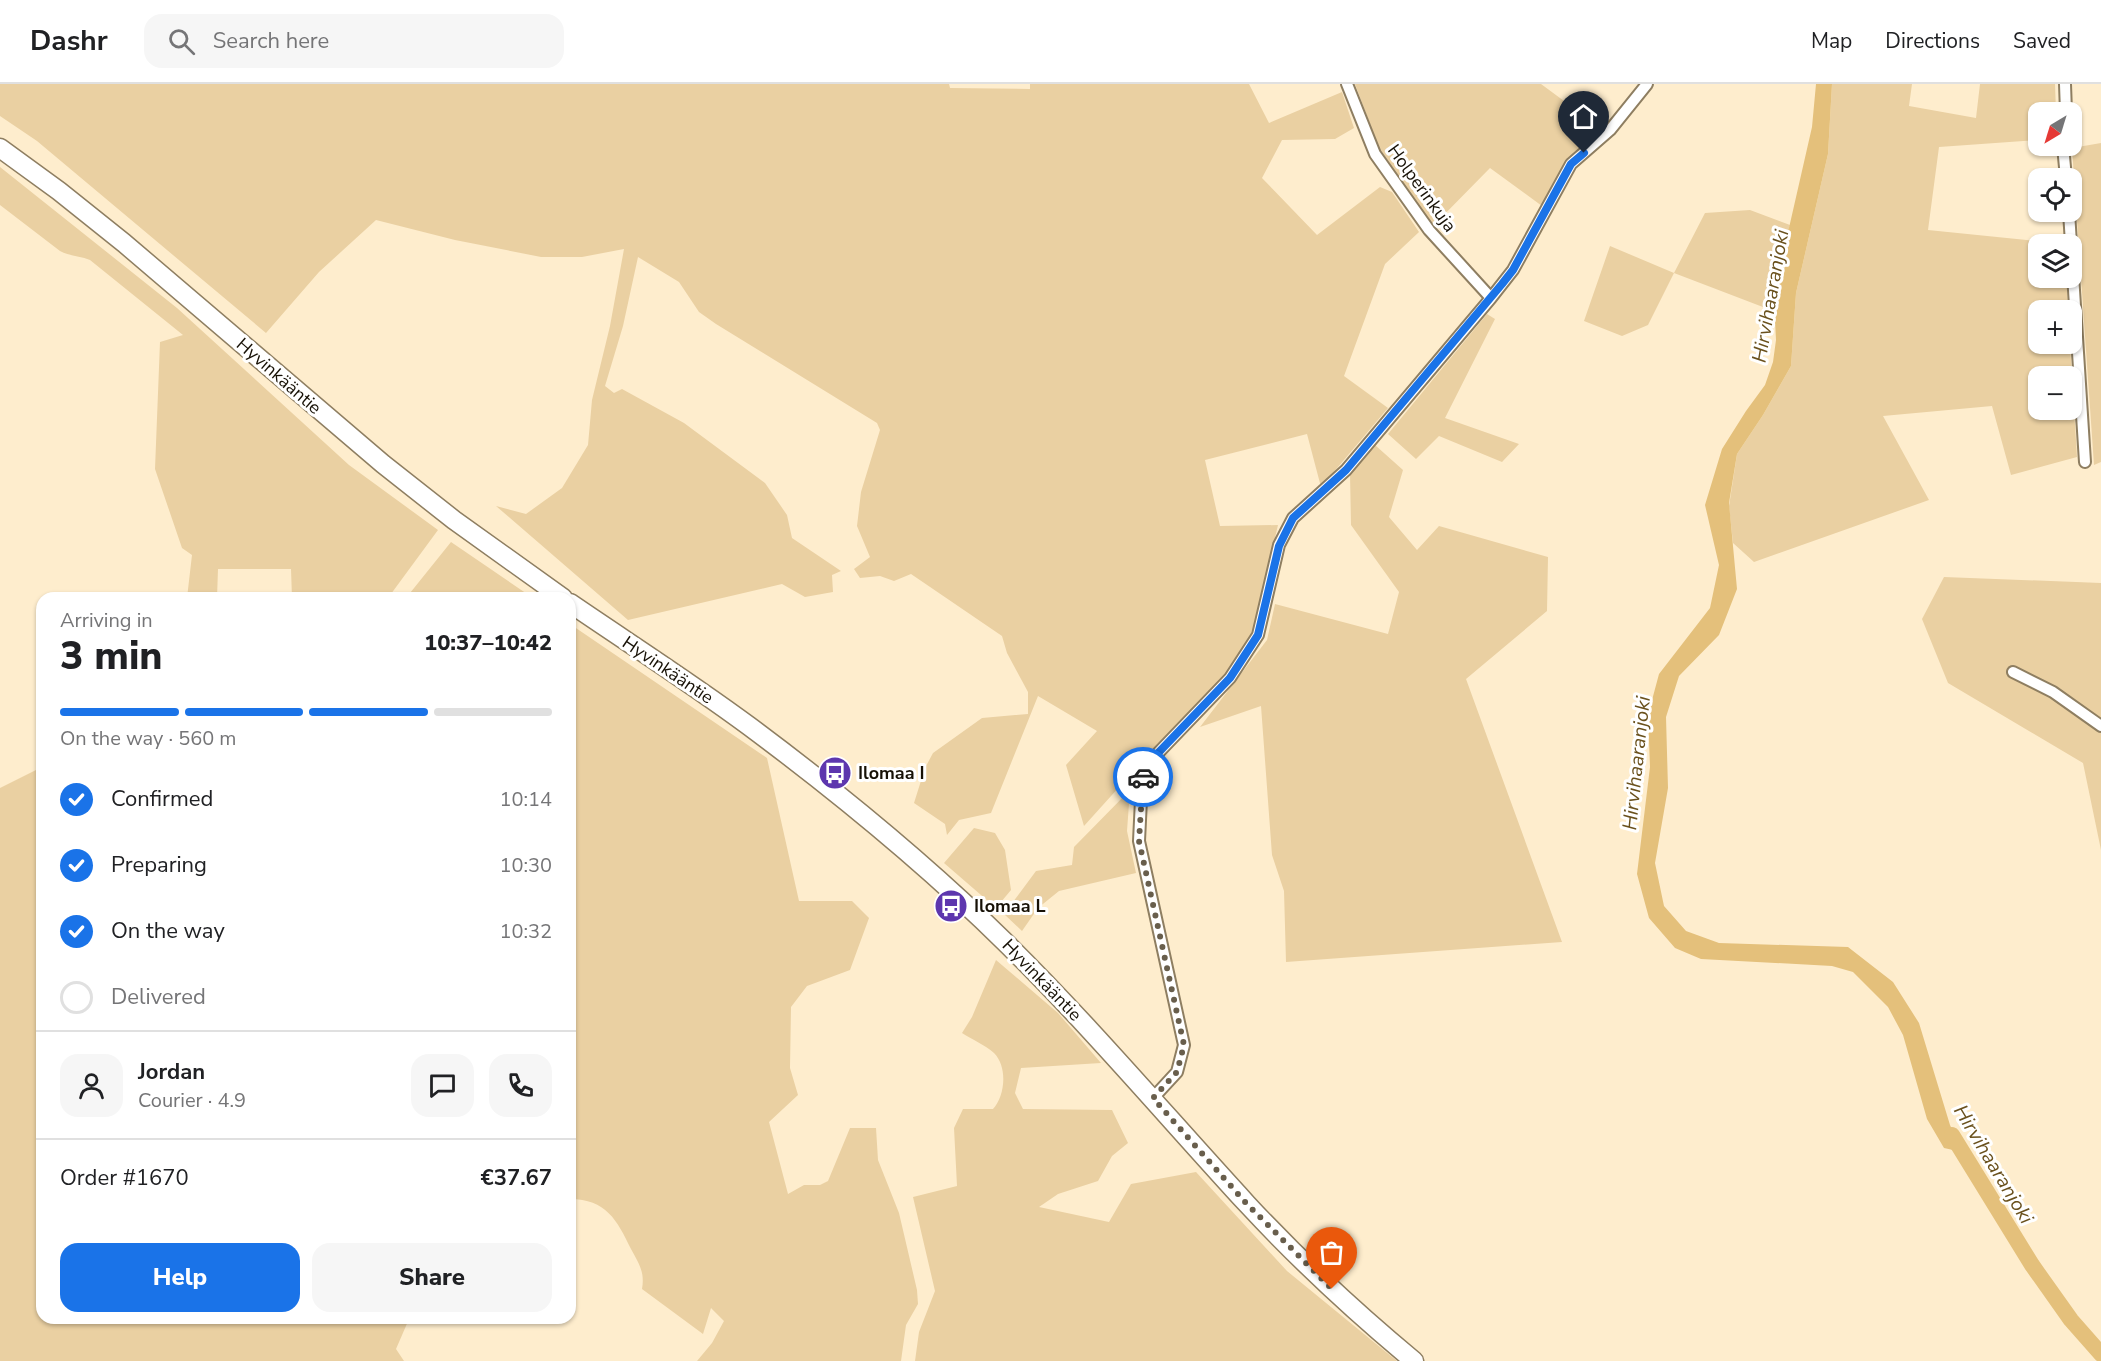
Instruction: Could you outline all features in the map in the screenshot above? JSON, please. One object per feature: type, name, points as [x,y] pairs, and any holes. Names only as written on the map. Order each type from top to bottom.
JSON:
[{"type":"highway","name":"Hyvinkääntie","points":[[0,148],[124,243],[382,464],[472,533],[555,592]]},
{"type":"highway","name":"Hyvinkääntie","points":[[576,607],[750,727],[826,785],[897,844],[1007,944],[1072,1010],[1246,1203],[1359,1314],[1414,1361]]},
{"type":"street","name":"Holperinkuja","points":[[1347,84],[1375,154],[1429,230],[1491,298]]},
{"type":"street","points":[[1153,1098],[1177,1072],[1184,1045],[1139,841],[1142,779],[1159,752],[1230,678],[1258,635],[1279,546],[1293,518],[1346,470],[1491,298],[1513,270],[1571,164],[1610,130],[1647,84]]},
{"type":"street","points":[[2065,84],[2066,102]]},
{"type":"street","points":[[2070,222],[2085,462]]},
{"type":"street","points":[[2013,672],[2053,692],[2101,726]]},
{"type":"shaded area","points":[[0,84],[949,84],[950,88],[1030,89],[1030,84],[1249,84],[1269,123],[1342,92],[1354,128],[1335,139],[1282,140],[1262,178],[1317,235],[1380,187],[1392,192],[1419,232],[1385,264],[1344,376],[1388,408],[1321,487],[1307,434],[1205,460],[1220,526],[1278,525],[1253,633],[1227,675],[1157,745],[1084,826],[1066,765],[1097,731],[1038,696],[991,813],[959,820],[947,835],[945,824],[914,803],[925,768],[933,753],[982,718],[1028,714],[1028,692],[1007,653],[1002,636],[911,574],[894,581],[880,576],[860,578],[854,569],[870,557],[857,526],[861,492],[880,430],[877,423],[716,324],[699,312],[679,282],[638,257],[623,326],[605,386],[614,393],[622,389],[684,423],[765,483],[787,515],[792,538],[841,571],[832,575],[833,592],[805,597],[782,584],[628,620],[496,506],[526,514],[562,488],[588,445],[592,400],[610,326],[624,249],[582,257],[541,257],[455,240],[376,220],[319,272],[266,333],[37,141],[0,116]]},
{"type":"shaded area","points":[[1355,84],[1541,84],[1602,129],[1567,159],[1542,206],[1490,168],[1433,226],[1379,148]]},
{"type":"shaded area","points":[[1816,84],[1832,84],[1828,154],[1796,293],[1791,366],[1737,454],[1729,503],[1737,589],[1719,635],[1679,676],[1666,717],[1668,788],[1655,863],[1664,906],[1686,931],[1719,943],[1848,947],[1893,982],[1919,1023],[1950,1125],[1962,1152],[1944,1148],[1927,1119],[1903,1035],[1888,1007],[1853,972],[1832,966],[1701,959],[1675,948],[1649,918],[1637,874],[1650,767],[1648,715],[1659,674],[1710,608],[1719,565],[1705,505],[1722,449],[1765,385],[1773,362],[1781,263],[1812,127]]},
{"type":"shaded area","points":[[1832,84],[1912,84],[1909,106],[1976,118],[1980,84],[2055,84],[2056,102],[2028,102],[2028,141],[1939,147],[1928,230],[2028,240],[2028,288],[2067,288],[2068,300],[2028,300],[2028,354],[2071,354],[2071,366],[2028,366],[2028,420],[2075,420],[2077,457],[2011,475],[1992,406],[1883,416],[1929,500],[1754,562],[1733,543],[1729,506],[1737,454],[1791,366],[1796,293],[1828,154]]},
{"type":"shaded area","points":[[2101,143],[2101,462],[2094,465],[2082,288],[2082,234],[2078,234],[2077,222],[2082,222],[2082,168],[2073,168],[2073,156],[2082,156],[2082,146]]},
{"type":"shaded area","points":[[0,167],[177,308],[349,465],[438,530],[392,592],[292,592],[291,569],[218,569],[217,592],[188,592],[192,555],[182,548],[155,469],[160,342],[183,335],[90,260],[60,251],[0,205]]},
{"type":"shaded area","points":[[1750,210],[1790,225],[1781,264],[1776,312],[1674,273],[1705,213]]},
{"type":"shaded area","points":[[1610,246],[1674,273],[1648,325],[1622,336],[1584,321]]},
{"type":"shaded area","points":[[1487,314],[1495,319],[1445,418],[1519,444],[1502,462],[1439,436],[1416,459],[1388,434]]},
{"type":"shaded area","points":[[1375,445],[1403,470],[1389,517],[1417,550],[1439,526],[1548,557],[1547,611],[1466,679],[1562,942],[1286,962],[1284,891],[1272,855],[1261,706],[1200,727],[1267,640],[1275,604],[1388,634],[1399,592],[1351,525],[1350,474]]},
{"type":"shaded area","points":[[451,542],[524,592],[411,592]]},
{"type":"shaded area","points":[[1944,577],[2101,583],[2101,850],[2083,763],[1948,683],[1922,619]]},
{"type":"shaded area","points":[[576,628],[767,758],[799,901],[852,901],[869,918],[850,970],[807,986],[791,1007],[790,1068],[798,1095],[769,1122],[788,1194],[804,1185],[820,1185],[828,1181],[850,1128],[876,1128],[878,1160],[899,1213],[917,1290],[918,1304],[906,1325],[901,1361],[697,1361],[712,1343],[724,1321],[711,1308],[703,1334],[642,1289],[641,1268],[615,1220],[601,1207],[576,1200]]},
{"type":"shaded area","points":[[36,770],[36,1324],[407,1324],[396,1349],[404,1361],[0,1361],[0,788]]},
{"type":"shaded area","points":[[1130,790],[1127,831],[1136,873],[1059,891],[1038,908],[1022,931],[1004,914],[1036,871],[1072,865],[1074,847]]},
{"type":"shaded area","points":[[974,828],[995,833],[1005,850],[1011,890],[996,908],[944,863]]},
{"type":"shaded area","points":[[996,960],[1058,1013],[1101,1063],[1021,1068],[1015,1093],[1023,1109],[1112,1110],[1128,1143],[1112,1156],[1098,1181],[1058,1194],[1039,1207],[1109,1222],[1131,1184],[1196,1172],[1287,1271],[1397,1361],[915,1361],[919,1332],[935,1291],[913,1197],[957,1186],[954,1128],[963,1109],[993,1109],[1000,1097],[1003,1073],[998,1059],[990,1050],[962,1033],[972,1017]]},
{"type":"waterway","name":"Hirvihaaranjoki","points":[[1952,1135],[2032,1265],[2071,1320],[2101,1354]]},
{"type":"way so far","points":[[1143,777],[1139,841],[1184,1045],[1177,1072],[1153,1098],[1246,1203],[1332,1289]]},
{"type":"place","name":"Ilomaa I","points":[[835,773]]},
{"type":"place","name":"Ilomaa L","points":[[951,906]]},
{"type":"route","points":[[1143,777],[1159,752],[1230,678],[1258,635],[1279,546],[1293,518],[1346,470],[1502,284],[1513,270],[1571,164],[1584,153]]}]
